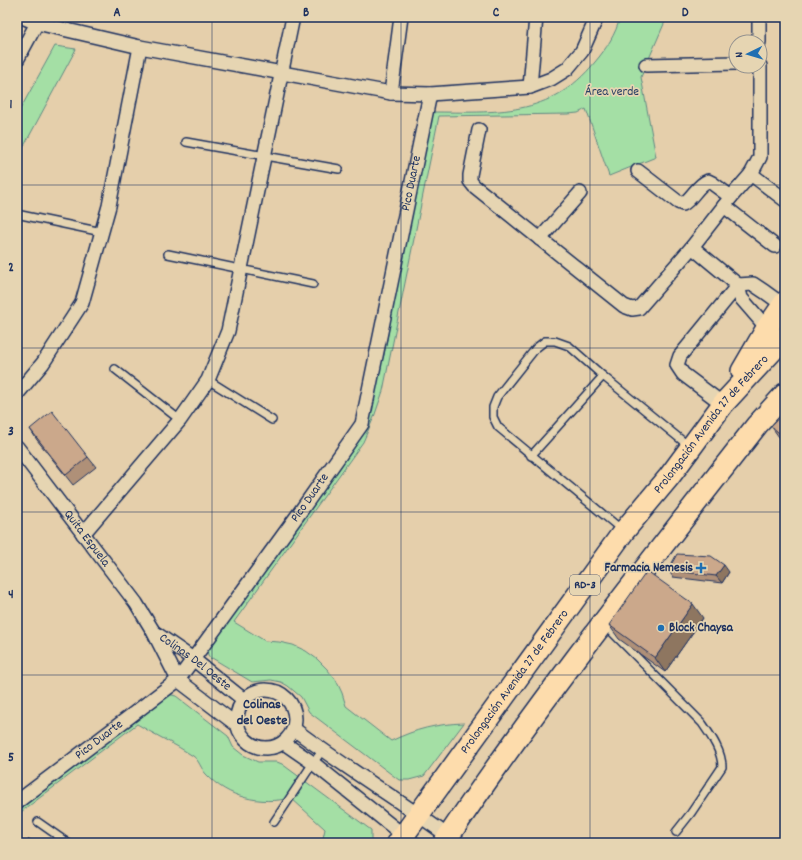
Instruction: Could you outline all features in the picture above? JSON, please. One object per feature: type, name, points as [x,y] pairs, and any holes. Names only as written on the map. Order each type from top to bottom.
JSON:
[{"type":"main road","name":"Prolongación Avenida 27 de Febrero","points":[[405,840],[418,814],[624,531],[692,448],[776,332],[784,304]]},
{"type":"main road","name":"RD-3","points":[[446,839],[517,739],[603,623],[757,425],[785,394]]},
{"type":"street","points":[[22,17],[140,47],[391,93],[430,94],[530,88],[550,79],[567,69],[582,51],[597,17]]},
{"type":"street","points":[[83,534],[180,420],[208,380],[228,331],[293,17]]},
{"type":"street","points":[[391,93],[401,17]]},
{"type":"street","points":[[530,88],[536,17]]},
{"type":"street","points":[[759,17],[759,34]]},
{"type":"street","points":[[17,60],[37,22]]},
{"type":"street","points":[[17,394],[43,363],[82,303],[109,206],[140,47]]},
{"type":"street","points":[[646,65],[728,63]]},
{"type":"street","points":[[480,130],[470,175],[470,181],[474,186],[624,306],[632,309],[639,308],[692,247],[751,174],[760,157],[760,74]]},
{"type":"street","name":"Pico Duarte","points":[[17,802],[178,680],[362,424],[430,94]]},
{"type":"street","points":[[638,171],[678,202],[683,204],[687,202],[704,182],[712,182],[728,201],[775,246]]},
{"type":"street","points":[[751,174],[785,200]]},
{"type":"street","points":[[540,238],[580,193]]},
{"type":"street","points":[[692,247],[738,285],[741,298],[776,332]]},
{"type":"street","points":[[723,404],[683,374],[677,365],[680,356],[738,285],[753,284],[784,304]]},
{"type":"street","name":"Quita Espuela","points":[[17,447],[136,603],[153,631]]},
{"type":"street","name":"Colinas Del Oeste","points":[[153,631],[192,659],[244,700]]},
{"type":"street","name":"Colinas Del Oeste","points":[[153,631],[178,680],[238,725]]},
{"type":"street","name":"Colinas Del Oeste","points":[[284,743],[275,748],[266,749],[256,747],[241,735],[237,716],[239,707],[244,700],[251,694],[260,691],[268,690],[277,692],[285,697],[293,707],[295,720],[294,729]]},
{"type":"street","points":[[405,840],[313,762],[284,743],[292,734],[294,729],[322,751],[418,814],[446,839]]},
{"type":"lane","points":[[186,142],[340,169]]},
{"type":"lane","points":[[21,215],[102,232]]},
{"type":"lane","points":[[168,254],[313,284]]},
{"type":"lane","points":[[624,531],[531,456],[498,427],[493,418],[493,407],[497,397],[536,348],[545,342],[555,341],[569,346],[603,376],[692,448]]},
{"type":"lane","points":[[115,369],[180,420]]},
{"type":"lane","points":[[531,456],[603,376]]},
{"type":"lane","points":[[208,380],[272,420]]},
{"type":"lane","points":[[603,623],[702,723],[712,737],[722,760],[722,767],[691,813],[676,832]]},
{"type":"lane","points":[[274,822],[313,762],[322,751]]},
{"type":"lane","points":[[38,822],[68,843]]},
{"type":"green space","name":"Área verde","points":[[620,17],[667,17],[641,77],[656,157],[609,176],[586,109],[578,113],[568,114],[439,116],[383,391],[374,417],[363,442],[234,622],[265,641],[293,645],[306,651],[317,659],[336,680],[346,706],[391,741],[409,733],[426,728],[464,723],[424,776],[409,780],[399,780],[309,712],[301,697],[288,686],[281,682],[271,680],[252,682],[212,658],[211,659],[207,650],[349,449],[384,355],[431,112],[500,111],[520,108],[540,102],[560,93],[578,80],[607,47]]},
{"type":"green space","points":[[55,46],[76,49],[17,159],[17,115]]},
{"type":"green space","points":[[168,694],[176,696],[228,736],[233,747],[243,755],[258,762],[277,762],[282,764],[371,830],[371,843],[322,843],[325,829],[291,798],[268,801],[245,798],[234,794],[224,789],[204,772],[193,756],[137,724],[17,815],[17,806]]},
{"type":"building","points":[[52,411],[88,457],[66,475],[30,429]]},
{"type":"building","points":[[785,411],[785,438],[771,426]]},
{"type":"building","points":[[677,554],[711,556],[724,565],[716,576],[668,570]]},
{"type":"building","name":"Block Chaysa","points":[[647,571],[693,604],[655,658],[609,625]]},
{"type":"building","points":[[29,839],[35,843],[27,843]]},
{"type":"place","name":"Farmacia Nemesis","points":[[701,568]]},
{"type":"place","name":"Block Chaysa","points":[[661,628]]},
{"type":"district","name":"Colinas del Oeste","points":[[262,714]]}]
